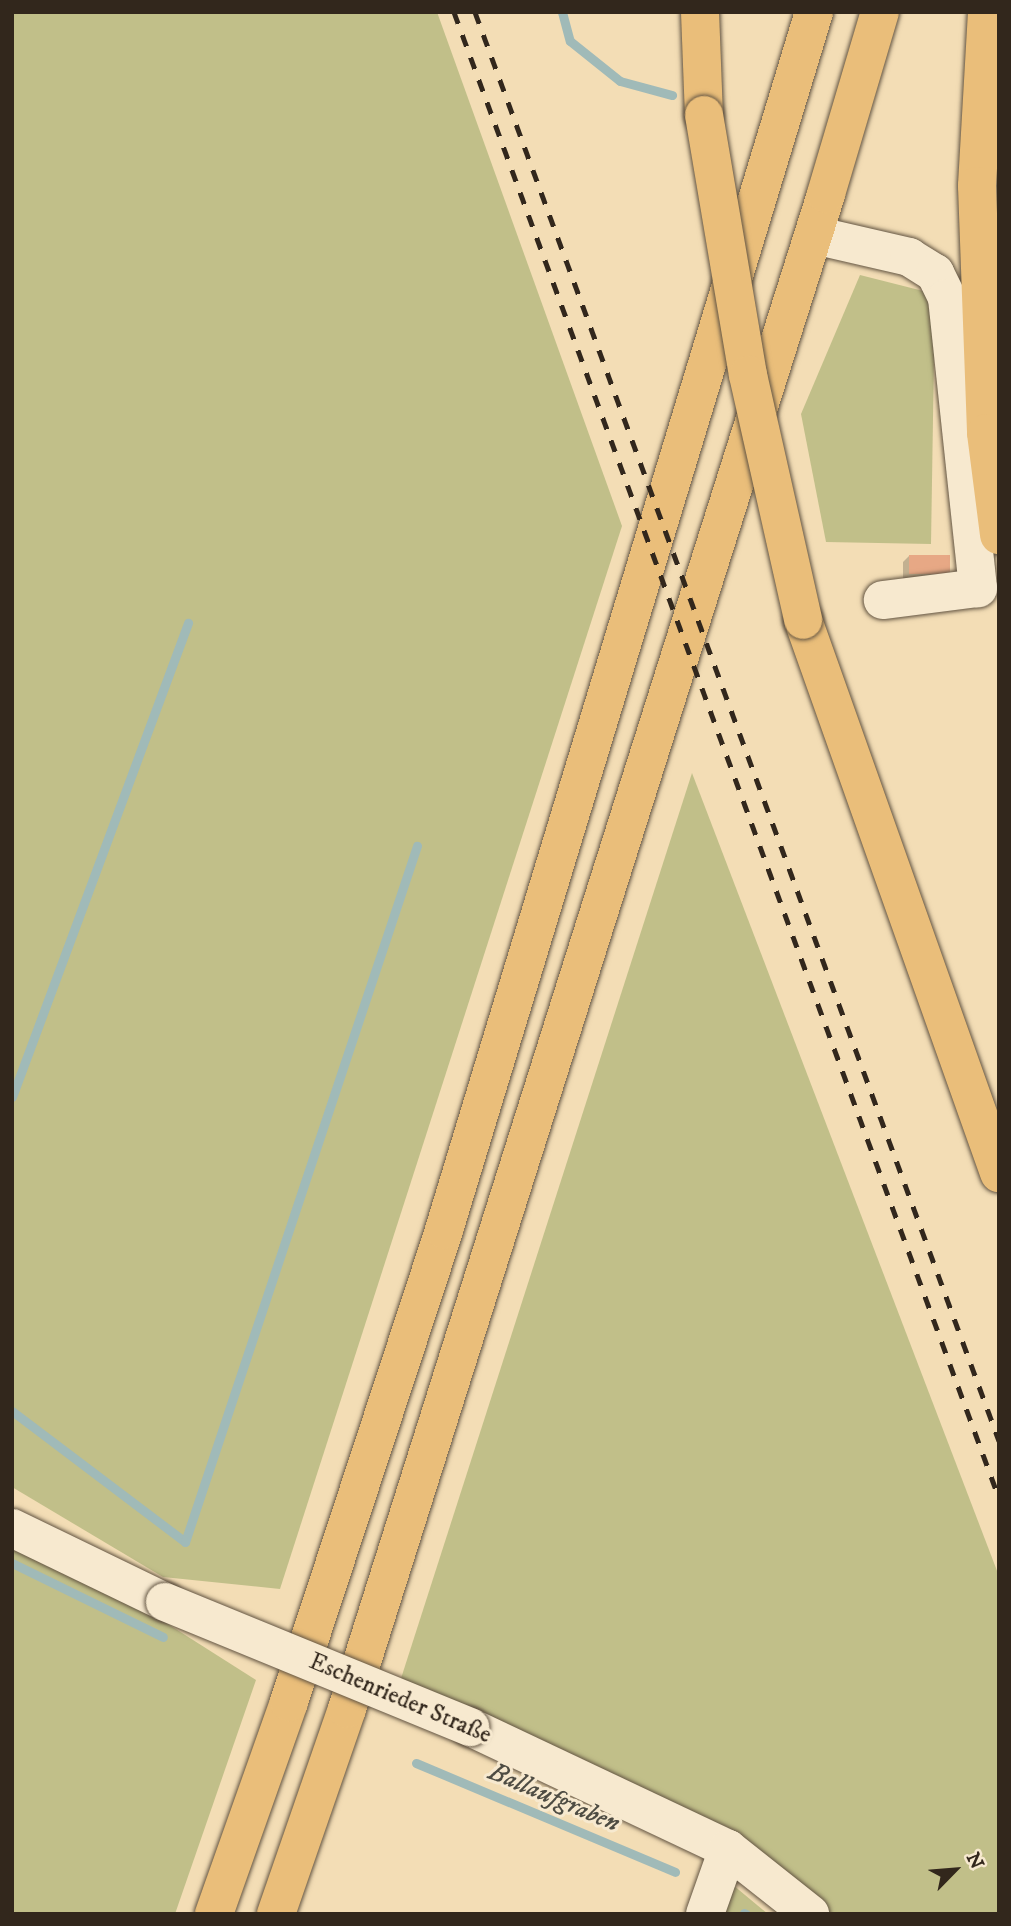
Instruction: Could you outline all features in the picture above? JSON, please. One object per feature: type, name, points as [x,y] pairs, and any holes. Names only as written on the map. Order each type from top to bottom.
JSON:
[{"type":"highway","points":[[700,12],[704,115],[748,374],[803,620],[999,1173]]},
{"type":"highway","points":[[214,1914],[289,1702],[448,1216],[814,12]]},
{"type":"highway","points":[[276,1914],[346,1709],[814,234],[880,12]]},
{"type":"highway","points":[[987,12],[977,186],[986,433],[999,535]]},
{"type":"street","points":[[814,234],[909,257],[935,272],[947,298],[978,588],[883,600]]},
{"type":"street","name":"Eschenrieder Straße","points":[[12,1528],[164,1602],[470,1727],[728,1849],[810,1914]]},
{"type":"street","points":[[705,1914],[728,1849]]},
{"type":"shaded area","points":[[12,12],[437,12],[622,526],[280,1589],[163,1577],[12,1487]]},
{"type":"shaded area","points":[[860,275],[935,294],[931,544],[826,542],[801,414]]},
{"type":"shaded area","points":[[692,773],[999,1576],[999,1914],[821,1914],[396,1694]]},
{"type":"shaded area","points":[[12,1542],[160,1619],[256,1680],[175,1914],[12,1914]]},
{"type":"shaded area","points":[[733,1885],[768,1914],[723,1914]]},
{"type":"building","points":[[909,555],[950,555],[950,574],[909,574]]},
{"type":"waterway","points":[[562,12],[570,41],[620,81],[672,95]]},
{"type":"waterway","points":[[12,1097],[188,623]]},
{"type":"waterway","points":[[12,1411],[185,1542],[417,846]]},
{"type":"waterway","name":"Ballaufgraben","points":[[12,1563],[163,1637]]},
{"type":"waterway","name":"Ballaufgraben","points":[[416,1763],[675,1872]]},
{"type":"railway","points":[[454,12],[999,1498]]},
{"type":"railway","points":[[475,12],[999,1441]]}]
